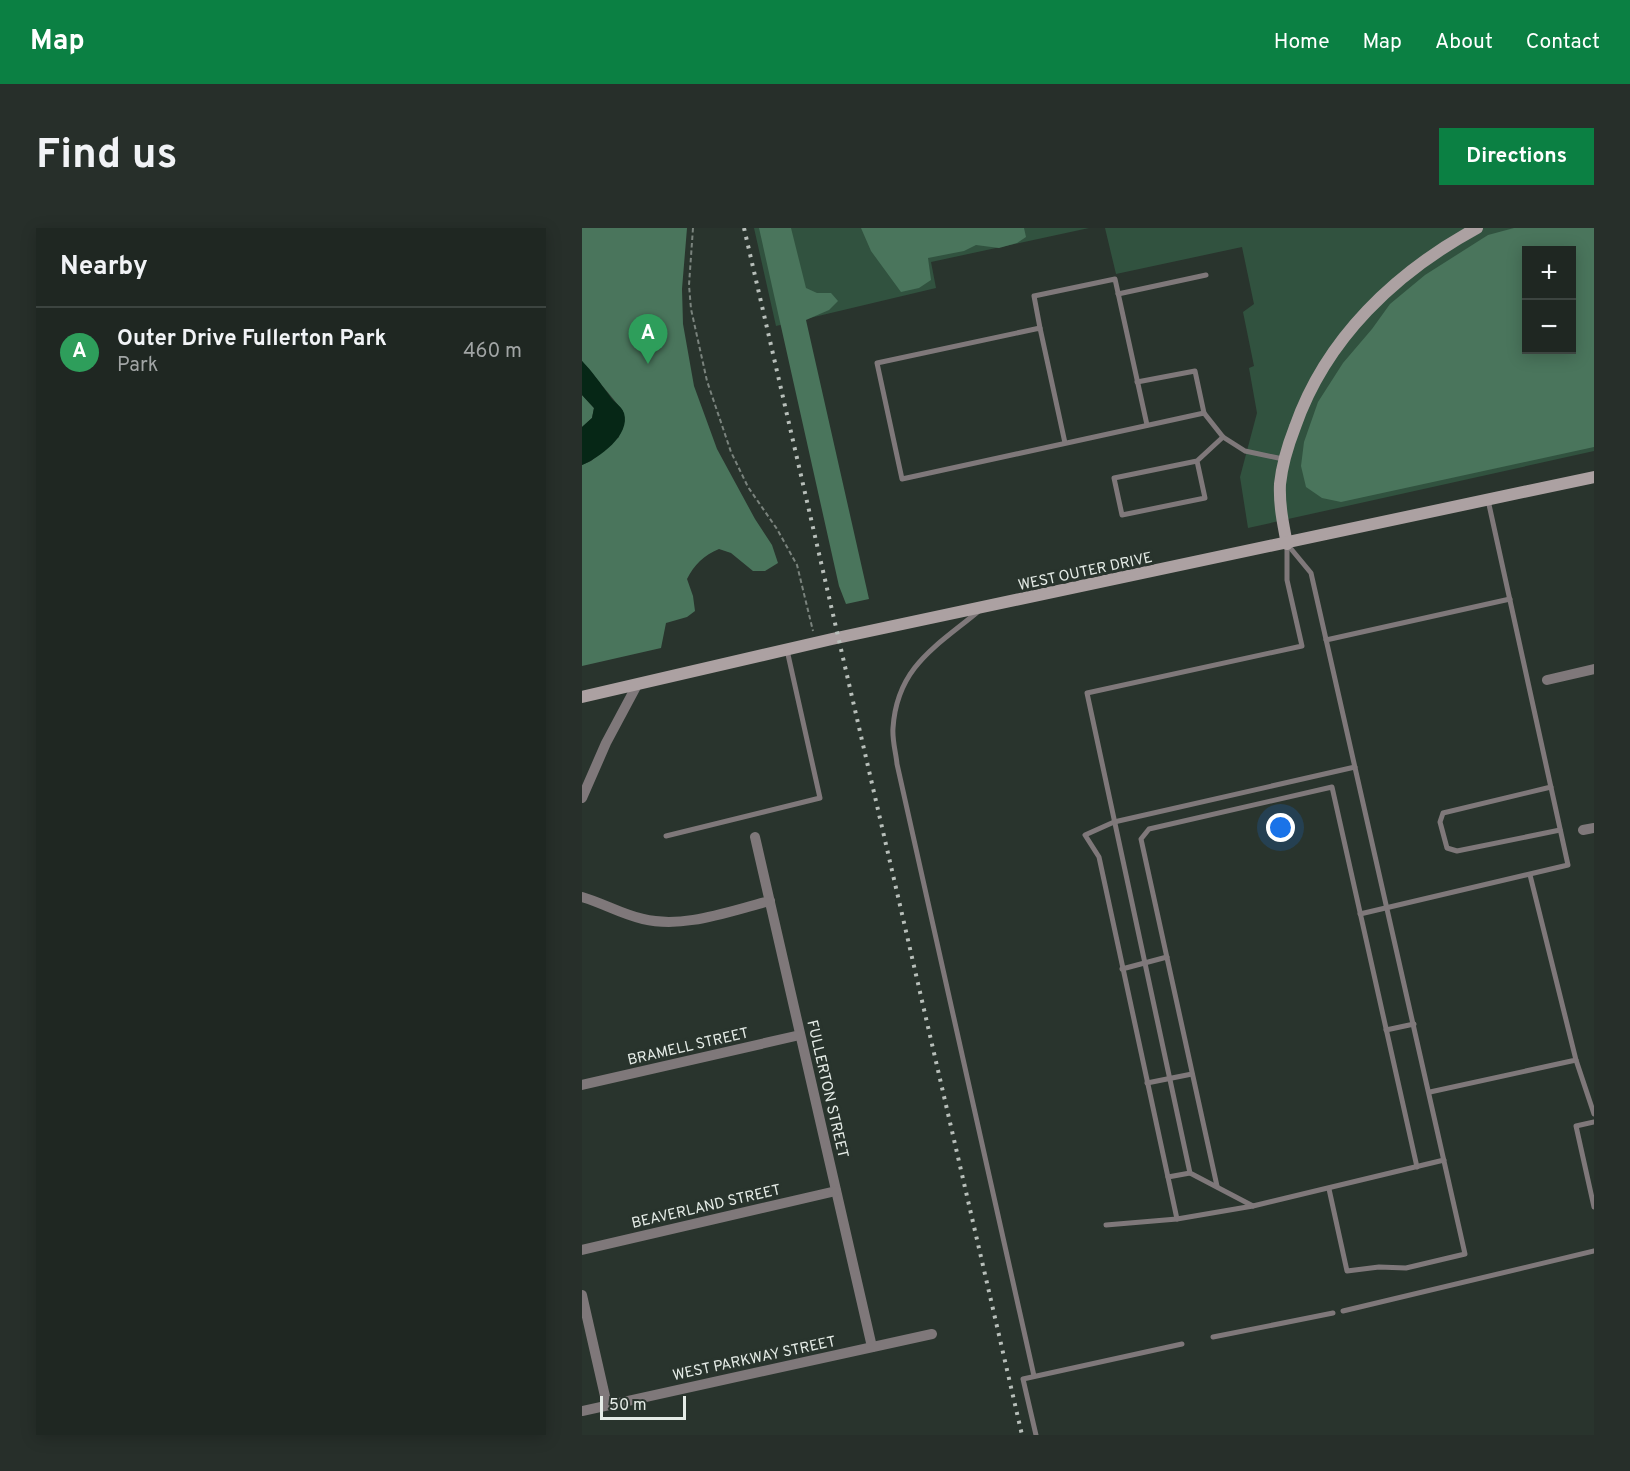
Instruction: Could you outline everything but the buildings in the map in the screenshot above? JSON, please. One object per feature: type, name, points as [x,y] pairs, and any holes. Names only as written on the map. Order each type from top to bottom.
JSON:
[{"type":"main road","points":[[1287,544],[1280,506],[1280,486],[1296,424],[1309,392],[1336,347],[1353,325],[1404,274],[1476,228]]},
{"type":"main road","name":"WEST OUTER DRIVE","points":[[582,697],[816,643],[1594,477]]},
{"type":"street","points":[[1547,680],[1594,669]]},
{"type":"street","points":[[582,798],[606,743],[637,685]]},
{"type":"street","name":"FULLERTON STREET","points":[[755,837],[872,1347]]},
{"type":"street","points":[[582,897],[629,916],[659,922],[693,920],[770,902]]},
{"type":"street","name":"BRAMELL STREET","points":[[582,1085],[800,1035]]},
{"type":"street","name":"BEAVERLAND STREET","points":[[582,1250],[836,1191]]},
{"type":"street","points":[[582,1295],[607,1405]]},
{"type":"street","name":"WEST PARKWAY STREET","points":[[582,1411],[932,1334]]},
{"type":"lane","points":[[1118,294],[1206,275]]},
{"type":"lane","points":[[1065,443],[1034,296],[1115,279],[1147,425]]},
{"type":"lane","points":[[1040,328],[877,363],[902,479],[1204,413]]},
{"type":"lane","points":[[1137,382],[1195,371],[1204,413],[1223,437],[1245,451],[1285,460]]},
{"type":"lane","points":[[1197,461],[1204,498],[1122,515],[1114,478],[1197,461],[1223,437]]},
{"type":"lane","points":[[1360,914],[1568,865],[1488,500]]},
{"type":"lane","points":[[1287,544],[1311,573],[1465,1254],[1406,1268],[1379,1267],[1347,1271],[1329,1189]]},
{"type":"lane","points":[[1190,1173],[1087,693],[1302,646],[1287,580],[1287,544]]},
{"type":"lane","points":[[1326,640],[1510,599]]},
{"type":"lane","points":[[984,607],[924,655],[914,668],[903,685],[892,730],[897,765],[1034,1376]]},
{"type":"lane","points":[[666,836],[820,798],[787,650]]},
{"type":"lane","points":[[1177,1219],[1100,857],[1085,835],[1114,822],[1355,766]]},
{"type":"lane","points":[[1217,1186],[1141,839],[1149,829],[1332,787],[1417,1167]]},
{"type":"lane","points":[[1551,787],[1443,813],[1440,822],[1447,848],[1457,851],[1560,830]]},
{"type":"lane","points":[[1530,874],[1576,1059],[1594,1114]]},
{"type":"lane","points":[[1122,969],[1167,957]]},
{"type":"lane","points":[[1386,1030],[1414,1024]]},
{"type":"lane","points":[[1430,1092],[1576,1059]]},
{"type":"lane","points":[[1147,1083],[1192,1074]]},
{"type":"lane","points":[[1594,1122],[1576,1126],[1594,1208]]},
{"type":"lane","points":[[1106,1225],[1177,1219],[1253,1206],[1444,1160]]},
{"type":"lane","points":[[1168,1177],[1190,1173],[1253,1206]]},
{"type":"lane","points":[[1343,1311],[1594,1251]]},
{"type":"lane","points":[[1213,1337],[1333,1313]]},
{"type":"lane","points":[[1036,1435],[1023,1379],[1182,1344]]},
{"type":"path","points":[[693,228],[689,285],[690,309],[707,381],[731,452],[748,487],[777,529],[797,565],[816,643]]},
{"type":"shaded area","points":[[582,228],[687,228],[682,289],[683,324],[694,386],[717,449],[755,519],[772,545],[778,563],[765,571],[753,571],[731,553],[719,549],[714,551],[700,561],[687,579],[695,611],[687,617],[666,623],[661,648],[582,666],[582,465],[591,461],[619,437],[623,411],[582,361]]},
{"type":"shaded area","points":[[754,228],[1089,228],[931,262],[936,288],[776,326]]},
{"type":"shaded area","points":[[759,228],[791,228],[806,288],[817,293],[831,293],[838,301],[829,310],[806,320],[869,599],[846,604],[839,586]]},
{"type":"shaded area","points":[[861,228],[1024,228],[1026,237],[1017,243],[999,248],[976,245],[964,251],[928,258],[931,280],[919,288],[901,292],[871,251]]},
{"type":"shaded area","points":[[1105,228],[1594,228],[1594,451],[1248,528],[1240,477],[1257,413],[1249,368],[1254,366],[1243,312],[1254,304],[1242,247],[1116,274]]},
{"type":"shaded area","points":[[1514,228],[1594,228],[1594,447],[1341,502],[1322,498],[1306,487],[1301,466],[1304,442],[1318,402],[1343,363],[1390,304],[1425,275],[1488,235]]},
{"type":"shaded area","points":[[582,361],[621,408],[625,421],[623,429],[612,445],[582,465],[582,427],[592,418],[594,408],[582,395]]},
{"type":"shaded area","points":[[582,395],[594,408],[592,418],[582,427]]},
{"type":"railway","points":[[744,228],[1022,1435]]},
{"type":"place","name":"Outer Drive Fullerton Park","points":[[648,364]]}]
